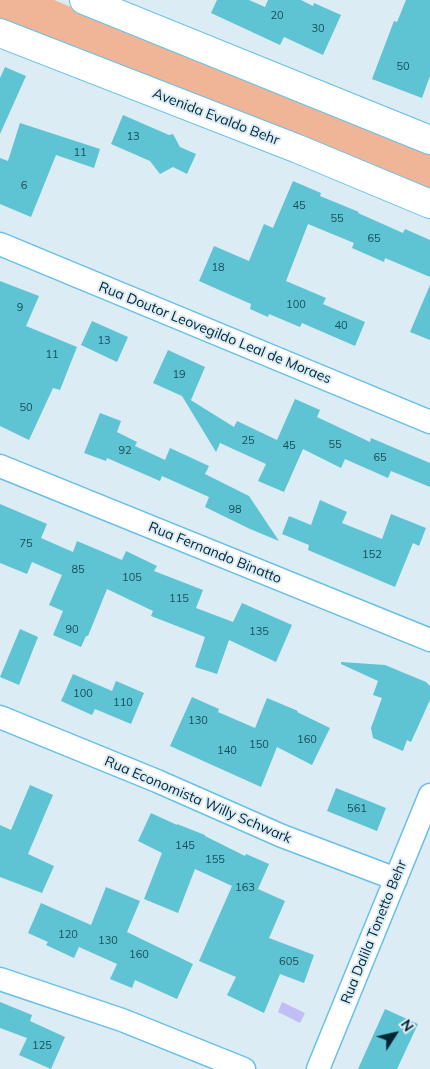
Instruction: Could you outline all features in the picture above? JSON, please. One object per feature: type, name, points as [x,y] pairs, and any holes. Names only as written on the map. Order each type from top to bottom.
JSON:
[{"type":"street","points":[[84,0],[430,140]]},
{"type":"street","name":"Avenida Evaldo Behr","points":[[0,33],[298,149],[430,204]]},
{"type":"street","name":"Rua Doutor Leovegildo Leal de Moraes","points":[[0,244],[430,422]]},
{"type":"street","name":"Rua Fernando Binatto","points":[[0,466],[430,640]]},
{"type":"street","name":"Rua Economista Willy Schwark","points":[[0,717],[157,781],[282,836],[396,879]]},
{"type":"street","name":"Rua Dalila Tonetto Behr","points":[[318,1069],[430,795]]},
{"type":"street","points":[[0,979],[122,1020],[244,1069]]},
{"type":"shaded area","points":[[0,0],[54,0],[430,155],[430,193],[0,18]]},
{"type":"shaded area","points":[[282,1002],[305,1013],[300,1023],[278,1012]]},
{"type":"building","points":[[217,0],[249,0],[265,7],[268,0],[301,0],[313,6],[314,3],[341,15],[323,55],[284,37],[280,45],[211,13]]},
{"type":"building","points":[[406,0],[430,0],[430,76],[422,98],[372,79],[394,21],[397,22]]},
{"type":"building","points":[[5,67],[26,76],[0,134],[0,78]]},
{"type":"building","points":[[123,115],[169,135],[173,134],[180,147],[196,154],[187,174],[173,167],[160,174],[150,161],[111,144]]},
{"type":"building","points":[[20,123],[100,149],[94,168],[56,155],[31,217],[0,204],[0,158],[8,161]]},
{"type":"building","points":[[293,181],[321,193],[320,196],[403,233],[405,229],[430,240],[430,277],[385,258],[384,262],[352,248],[354,243],[308,224],[286,281],[326,298],[323,304],[365,322],[355,346],[302,323],[300,327],[269,314],[268,317],[250,309],[251,304],[199,281],[214,246],[249,261],[264,224],[273,228]]},
{"type":"building","points":[[0,281],[39,296],[26,326],[77,347],[60,390],[53,388],[29,440],[0,426]]},
{"type":"building","points":[[430,285],[430,340],[410,332]]},
{"type":"building","points":[[92,321],[128,337],[117,362],[81,345]]},
{"type":"building","points":[[168,350],[205,367],[191,400],[189,399],[234,427],[237,421],[277,440],[295,399],[320,410],[317,417],[370,442],[371,438],[430,463],[430,487],[391,471],[388,478],[345,459],[341,468],[303,449],[284,492],[258,481],[266,464],[220,443],[216,452],[182,396],[153,383]]},
{"type":"building","points":[[100,413],[121,421],[117,432],[137,442],[135,446],[165,460],[170,448],[209,466],[205,474],[249,496],[279,541],[205,507],[209,497],[162,476],[160,481],[107,458],[106,461],[84,453]]},
{"type":"building","points":[[320,500],[347,512],[342,523],[382,539],[391,514],[426,528],[419,546],[413,543],[395,587],[308,550],[309,545],[282,534],[289,516],[311,525]]},
{"type":"building","points":[[0,504],[47,524],[41,538],[73,552],[77,541],[122,560],[126,551],[157,566],[154,571],[203,590],[196,608],[233,622],[242,603],[292,625],[276,662],[229,640],[217,674],[195,667],[205,637],[151,616],[153,611],[107,589],[88,636],[86,636],[81,647],[53,635],[63,611],[49,605],[62,575],[32,562],[27,574],[0,563]]},
{"type":"building","points":[[20,629],[38,637],[19,685],[0,677]]},
{"type":"building","points":[[341,662],[385,665],[426,682],[430,686],[430,700],[411,742],[407,740],[403,751],[373,738],[371,728],[382,698],[373,695],[378,681],[341,664]]},
{"type":"building","points":[[73,674],[112,691],[116,681],[144,693],[131,724],[95,709],[92,715],[61,701]]},
{"type":"building","points":[[192,697],[219,709],[218,712],[255,728],[267,698],[298,711],[330,728],[312,765],[277,747],[261,787],[170,746]]},
{"type":"building","points":[[30,785],[53,795],[28,854],[54,866],[42,893],[0,877],[0,825],[11,830]]},
{"type":"building","points":[[336,788],[386,808],[377,831],[327,811]]},
{"type":"building","points":[[151,813],[205,835],[245,856],[246,854],[269,864],[258,889],[285,901],[269,938],[314,955],[304,983],[280,974],[264,1013],[227,995],[236,977],[199,961],[232,886],[195,869],[178,913],[144,899],[162,853],[138,841]]},
{"type":"building","points":[[106,887],[140,901],[127,932],[193,964],[177,999],[135,980],[132,988],[110,979],[117,964],[79,947],[74,958],[46,945],[48,942],[28,933],[41,903],[91,925]]},
{"type":"building","points":[[0,1002],[32,1015],[30,1021],[65,1037],[51,1069],[19,1055],[27,1038],[0,1028]]},
{"type":"building","points":[[385,1009],[418,1024],[397,1069],[358,1069]]}]
